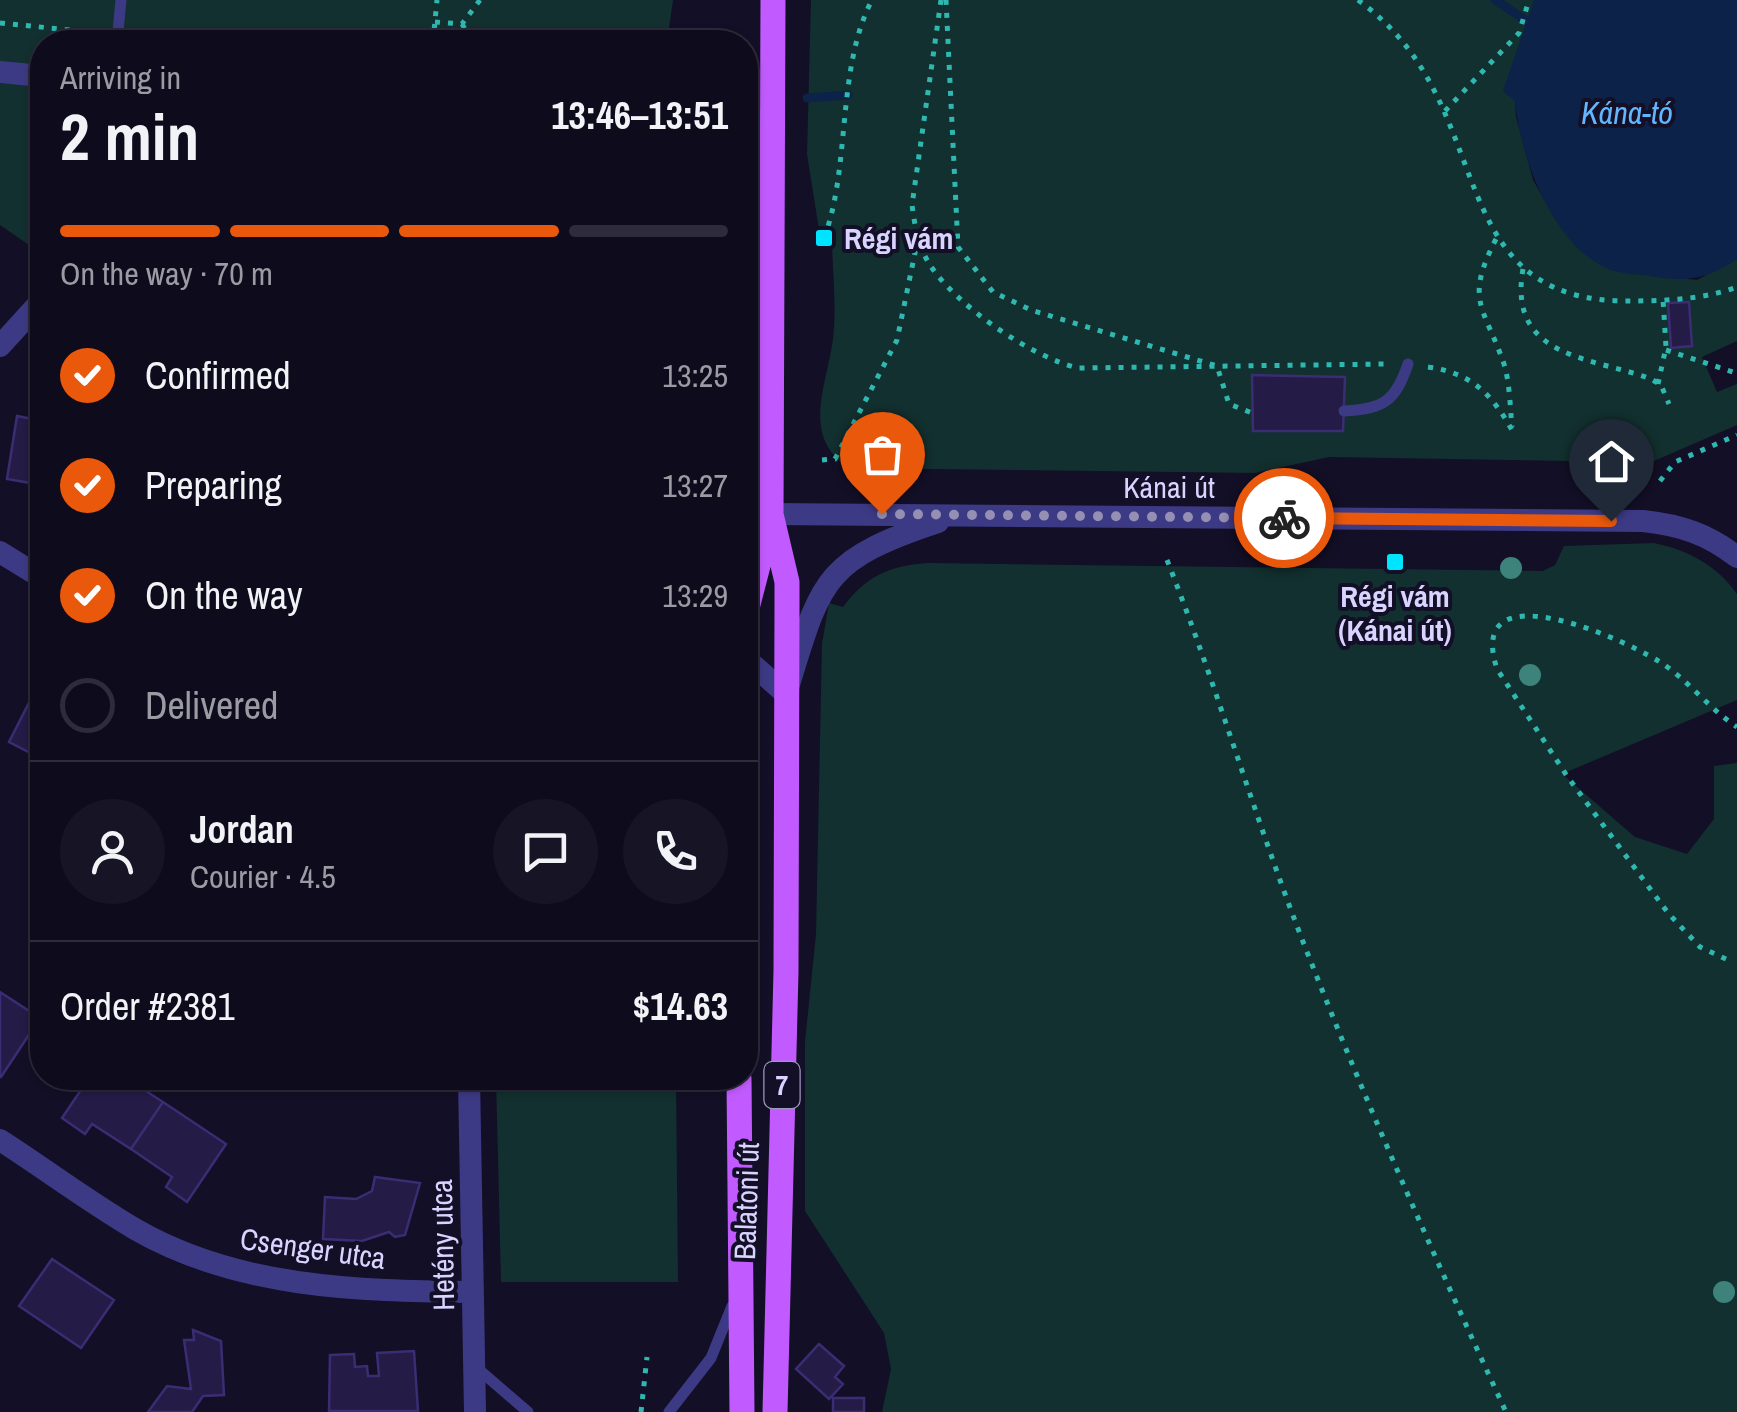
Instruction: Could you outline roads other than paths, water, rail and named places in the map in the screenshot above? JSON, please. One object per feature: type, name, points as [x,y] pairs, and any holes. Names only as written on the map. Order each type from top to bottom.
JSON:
[{"type":"main road","name":"Balatoni út","points":[[774,0],[772,514],[787,582],[786,971],[775,1412]]},
{"type":"main road","name":"Balatoni út","points":[[758,567],[772,514]]},
{"type":"main road","name":"Balatoni út","points":[[739,1090],[742,1412]]},
{"type":"street","points":[[0,72],[30,75]]},
{"type":"street","points":[[758,119],[772,121]]},
{"type":"street","points":[[0,346],[30,313]]},
{"type":"street","name":"Kánai út","points":[[772,514],[1643,522],[1692,530],[1737,557]]},
{"type":"street","points":[[758,669],[786,694],[810,615],[833,573],[866,549],[960,514]]},
{"type":"street","points":[[0,552],[30,571]]},
{"type":"street","name":"Hetény utca","points":[[469,1090],[475,1412]]},
{"type":"street","name":"Csenger utca","points":[[0,1140],[137,1230],[234,1270],[336,1287],[472,1292]]},
{"type":"lane","points":[[118,30],[121,0]]},
{"type":"lane","points":[[1344,411],[1374,410],[1399,390],[1408,364]]},
{"type":"lane","points":[[669,1412],[712,1358],[743,1268]]},
{"type":"lane","points":[[474,1365],[528,1412]]},
{"type":"water","name":"Kána-tó","points":[[1534,0],[1737,0],[1737,259],[1705,275],[1685,279],[1625,273],[1590,259],[1556,222],[1532,173],[1515,101],[1503,91]]},
{"type":"waterway","points":[[1495,0],[1527,21],[1536,21]]},
{"type":"waterway","points":[[807,98],[848,95]]},
{"type":"place","name":"Régi vám","points":[[824,238]]},
{"type":"place","name":"Régi vám (Kánai út)","points":[[1395,562]]}]
